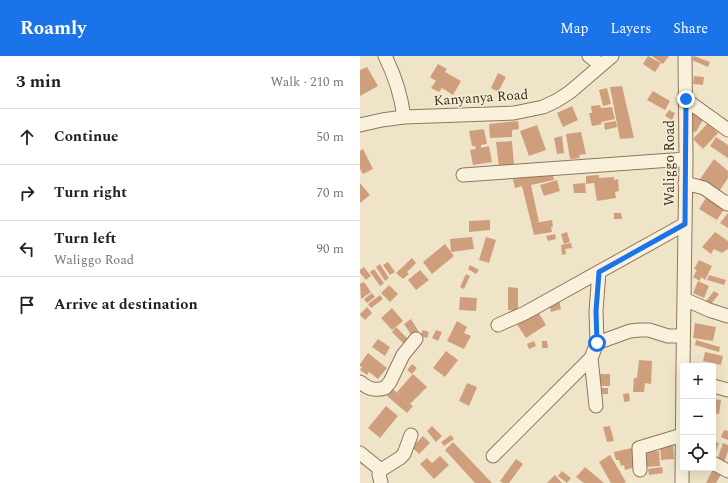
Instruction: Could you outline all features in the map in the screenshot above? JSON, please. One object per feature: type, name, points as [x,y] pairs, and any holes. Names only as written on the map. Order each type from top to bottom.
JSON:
[{"type":"street","points":[[385,56],[393,72],[400,93],[404,117]]},
{"type":"street","points":[[589,56],[602,65]]},
{"type":"street","name":"Kanyanya Road","points":[[360,125],[404,117],[464,116],[529,111],[556,101],[570,92],[612,56]]},
{"type":"street","name":"Waliggo Road","points":[[683,363],[686,183],[685,56]]},
{"type":"street","points":[[686,99],[728,130]]},
{"type":"street","points":[[463,175],[686,159]]},
{"type":"street","points":[[686,183],[704,188],[727,204],[728,202]]},
{"type":"street","points":[[498,325],[525,313],[685,224]]},
{"type":"street","points":[[493,456],[591,358],[597,343],[596,311],[599,272]]},
{"type":"street","points":[[684,299],[709,310],[728,316]]},
{"type":"street","points":[[597,343],[630,331],[640,330],[649,330],[668,336],[684,336]]},
{"type":"street","points":[[360,382],[373,390],[385,388],[390,382],[402,355],[416,339]]},
{"type":"street","points":[[591,358],[596,406]]},
{"type":"street","points":[[716,387],[728,390]]},
{"type":"street","points":[[360,453],[381,477],[404,454],[410,435]]},
{"type":"street","points":[[640,470],[639,448],[680,436]]},
{"type":"street","points":[[716,465],[728,471]]},
{"type":"street","name":"Waliggo Road","points":[[682,471],[682,483]]},
{"type":"building","points":[[648,56],[661,63],[655,72],[643,64]]},
{"type":"building","points":[[652,56],[669,56],[663,64]]},
{"type":"building","points":[[694,56],[710,62],[708,67],[692,60]]},
{"type":"building","points":[[438,64],[447,69],[445,72],[461,81],[453,95],[442,88],[439,92],[431,88],[436,81],[430,77]]},
{"type":"building","points":[[367,67],[378,86],[360,96],[360,70]]},
{"type":"building","points":[[498,73],[506,77],[498,92],[491,88]]},
{"type":"building","points":[[694,76],[704,77],[703,85],[693,84]]},
{"type":"building","points":[[622,86],[634,138],[620,139],[610,87]]},
{"type":"building","points":[[607,88],[611,104],[603,106],[599,90]]},
{"type":"building","points":[[653,91],[670,101],[665,110],[647,100]]},
{"type":"building","points":[[600,105],[601,108],[612,107],[615,119],[601,122],[602,124],[592,126],[589,113],[592,113],[591,106]]},
{"type":"building","points":[[572,106],[578,120],[563,127],[557,113]]},
{"type":"building","points":[[669,110],[675,113],[672,120],[665,116]]},
{"type":"building","points":[[691,111],[704,118],[696,132],[690,131]]},
{"type":"building","points":[[518,121],[519,129],[512,130],[512,137],[490,138],[489,124]]},
{"type":"building","points":[[616,121],[617,127],[605,130],[604,123]]},
{"type":"building","points":[[708,123],[718,133],[703,149],[693,139]]},
{"type":"building","points":[[537,125],[546,150],[529,156],[520,131]]},
{"type":"building","points":[[484,129],[487,144],[481,145],[481,148],[489,146],[492,162],[473,165],[470,150],[476,149],[475,146],[472,146],[469,131]]},
{"type":"building","points":[[581,132],[586,154],[579,155],[580,158],[570,159],[566,134]]},
{"type":"building","points":[[562,136],[564,153],[557,154],[554,138]]},
{"type":"building","points":[[716,137],[728,145],[728,158],[710,146]]},
{"type":"building","points":[[512,141],[514,165],[499,167],[496,142]]},
{"type":"building","points":[[363,149],[373,169],[363,174],[360,169],[360,151]]},
{"type":"building","points":[[714,159],[728,171],[728,178],[718,193],[700,179]]},
{"type":"building","points":[[552,171],[554,180],[531,185],[539,222],[535,223],[552,220],[552,232],[534,235],[522,186],[515,188],[513,179]]},
{"type":"building","points":[[599,175],[599,178],[614,177],[614,180],[618,179],[619,191],[615,192],[616,198],[597,201],[594,183],[586,184],[586,176]]},
{"type":"building","points":[[557,180],[560,191],[544,196],[540,185]]},
{"type":"building","points":[[360,183],[370,195],[360,203]]},
{"type":"building","points":[[585,183],[586,193],[574,193],[573,184]]},
{"type":"building","points":[[706,198],[724,209],[717,220],[699,209]]},
{"type":"building","points":[[614,213],[621,213],[622,219],[614,219]]},
{"type":"building","points":[[728,213],[728,228],[720,223]]},
{"type":"building","points":[[490,220],[490,230],[469,232],[469,221]]},
{"type":"building","points":[[567,232],[570,242],[564,244],[561,234]]},
{"type":"building","points":[[715,232],[728,241],[728,249],[722,253],[714,249],[711,254],[702,247]]},
{"type":"building","points":[[555,234],[556,239],[548,241],[546,236]]},
{"type":"building","points":[[472,237],[474,249],[451,252],[450,239]]},
{"type":"building","points":[[486,237],[496,240],[489,263],[479,260]]},
{"type":"building","points":[[571,243],[572,248],[565,249],[566,254],[562,255],[561,245]]},
{"type":"building","points":[[445,244],[454,256],[432,274],[423,262]]},
{"type":"building","points":[[412,258],[416,263],[407,272],[409,274],[403,279],[396,273]]},
{"type":"building","points":[[699,260],[712,266],[705,280],[701,277],[700,281],[693,277],[697,270],[694,269]]},
{"type":"building","points":[[388,262],[395,272],[390,275],[383,265]]},
{"type":"building","points":[[380,264],[389,278],[385,281],[376,267]]},
{"type":"building","points":[[470,265],[479,270],[476,274],[468,269]]},
{"type":"building","points":[[364,267],[371,276],[366,280],[360,273],[360,270]]},
{"type":"building","points":[[374,269],[384,283],[380,286],[370,272]]},
{"type":"building","points":[[420,270],[429,280],[416,290],[408,280]]},
{"type":"building","points":[[466,274],[470,276],[464,289],[460,287]]},
{"type":"building","points":[[709,275],[726,280],[724,285],[707,280]]},
{"type":"building","points":[[698,281],[709,286],[704,298],[693,293]]},
{"type":"building","points":[[364,282],[371,292],[361,299],[360,284]]},
{"type":"building","points":[[389,285],[398,294],[390,302],[381,293]]},
{"type":"building","points":[[508,287],[518,288],[518,310],[508,310]]},
{"type":"building","points":[[714,291],[719,294],[711,304],[706,301]]},
{"type":"building","points":[[372,293],[375,297],[367,303],[364,299]]},
{"type":"building","points":[[380,295],[383,299],[371,308],[368,304]]},
{"type":"building","points":[[460,297],[477,298],[476,311],[459,310]]},
{"type":"building","points":[[559,300],[561,309],[551,312],[549,303]]},
{"type":"building","points":[[367,307],[372,313],[365,320],[360,314]]},
{"type":"building","points":[[392,308],[403,321],[392,330],[381,318]]},
{"type":"building","points":[[537,310],[546,325],[526,338],[516,323]]},
{"type":"building","points":[[411,319],[419,332],[412,336],[404,324]]},
{"type":"building","points":[[457,321],[467,327],[464,333],[471,336],[464,349],[447,341]]},
{"type":"building","points":[[695,323],[716,327],[713,341],[693,338]]},
{"type":"building","points":[[396,327],[410,341],[405,345],[392,332]]},
{"type":"building","points":[[423,330],[429,332],[427,338],[420,336]]},
{"type":"building","points":[[436,330],[442,332],[438,341],[432,338]]},
{"type":"building","points":[[378,339],[390,347],[385,356],[372,347]]},
{"type":"building","points":[[696,340],[720,347],[719,352],[695,345]]},
{"type":"building","points":[[534,341],[536,346],[529,349],[527,344]]},
{"type":"building","points":[[542,341],[547,341],[548,348],[542,348]]},
{"type":"building","points":[[446,351],[458,360],[445,377],[433,368]]},
{"type":"building","points":[[705,352],[723,356],[721,365],[703,361]]},
{"type":"building","points":[[368,353],[387,368],[378,379],[369,372],[367,375],[360,370],[362,367],[360,364]]},
{"type":"building","points":[[639,360],[652,361],[651,384],[645,383],[644,392],[633,392],[634,378],[637,378]]},
{"type":"building","points":[[412,364],[417,368],[412,374],[407,370]]},
{"type":"building","points":[[413,374],[427,387],[410,404],[413,406],[407,413],[387,396],[393,389],[402,397],[397,392]]},
{"type":"building","points":[[600,374],[610,374],[610,386],[600,386]]},
{"type":"building","points":[[467,383],[477,387],[469,406],[459,401]]},
{"type":"building","points":[[601,388],[608,388],[608,394],[601,394]]},
{"type":"building","points":[[629,393],[630,401],[624,402],[623,394]]},
{"type":"building","points":[[716,399],[721,400],[719,414],[716,414]]},
{"type":"building","points":[[386,406],[398,416],[380,438],[368,428]]},
{"type":"building","points":[[432,426],[442,436],[436,442],[427,431]]},
{"type":"building","points":[[610,426],[614,441],[607,442],[603,427]]},
{"type":"building","points":[[724,430],[728,431],[728,440],[721,437]]},
{"type":"building","points":[[451,435],[454,439],[444,446],[441,442]]},
{"type":"building","points":[[423,436],[430,443],[419,454],[412,447]]},
{"type":"building","points":[[453,442],[492,483],[475,483],[445,450]]},
{"type":"building","points":[[716,442],[719,443],[716,451]]},
{"type":"building","points":[[723,443],[728,445],[728,451],[724,463],[717,461]]},
{"type":"building","points":[[673,444],[674,459],[661,460],[660,446]]},
{"type":"building","points":[[632,448],[636,467],[625,470],[624,465],[621,466],[619,460],[616,460],[614,452]]},
{"type":"building","points":[[659,451],[660,466],[644,466],[643,461],[647,460],[646,452]]},
{"type":"building","points":[[610,455],[626,482],[611,483],[599,462]]},
{"type":"building","points":[[440,456],[449,465],[434,479],[420,464],[427,458],[432,463]]},
{"type":"building","points":[[516,459],[523,464],[509,483],[503,483],[500,481]]},
{"type":"building","points":[[585,467],[604,483],[584,483],[576,477]]},
{"type":"building","points":[[662,467],[663,473],[649,475],[648,469]]},
{"type":"building","points":[[716,468],[723,471],[716,483],[706,483],[712,471],[716,471]]},
{"type":"building","points":[[562,471],[571,478],[567,483],[558,476]]},
{"type":"building","points":[[555,475],[562,483],[547,483]]},
{"type":"route","points":[[597,343],[596,311],[599,272],[685,224],[686,99]]}]
